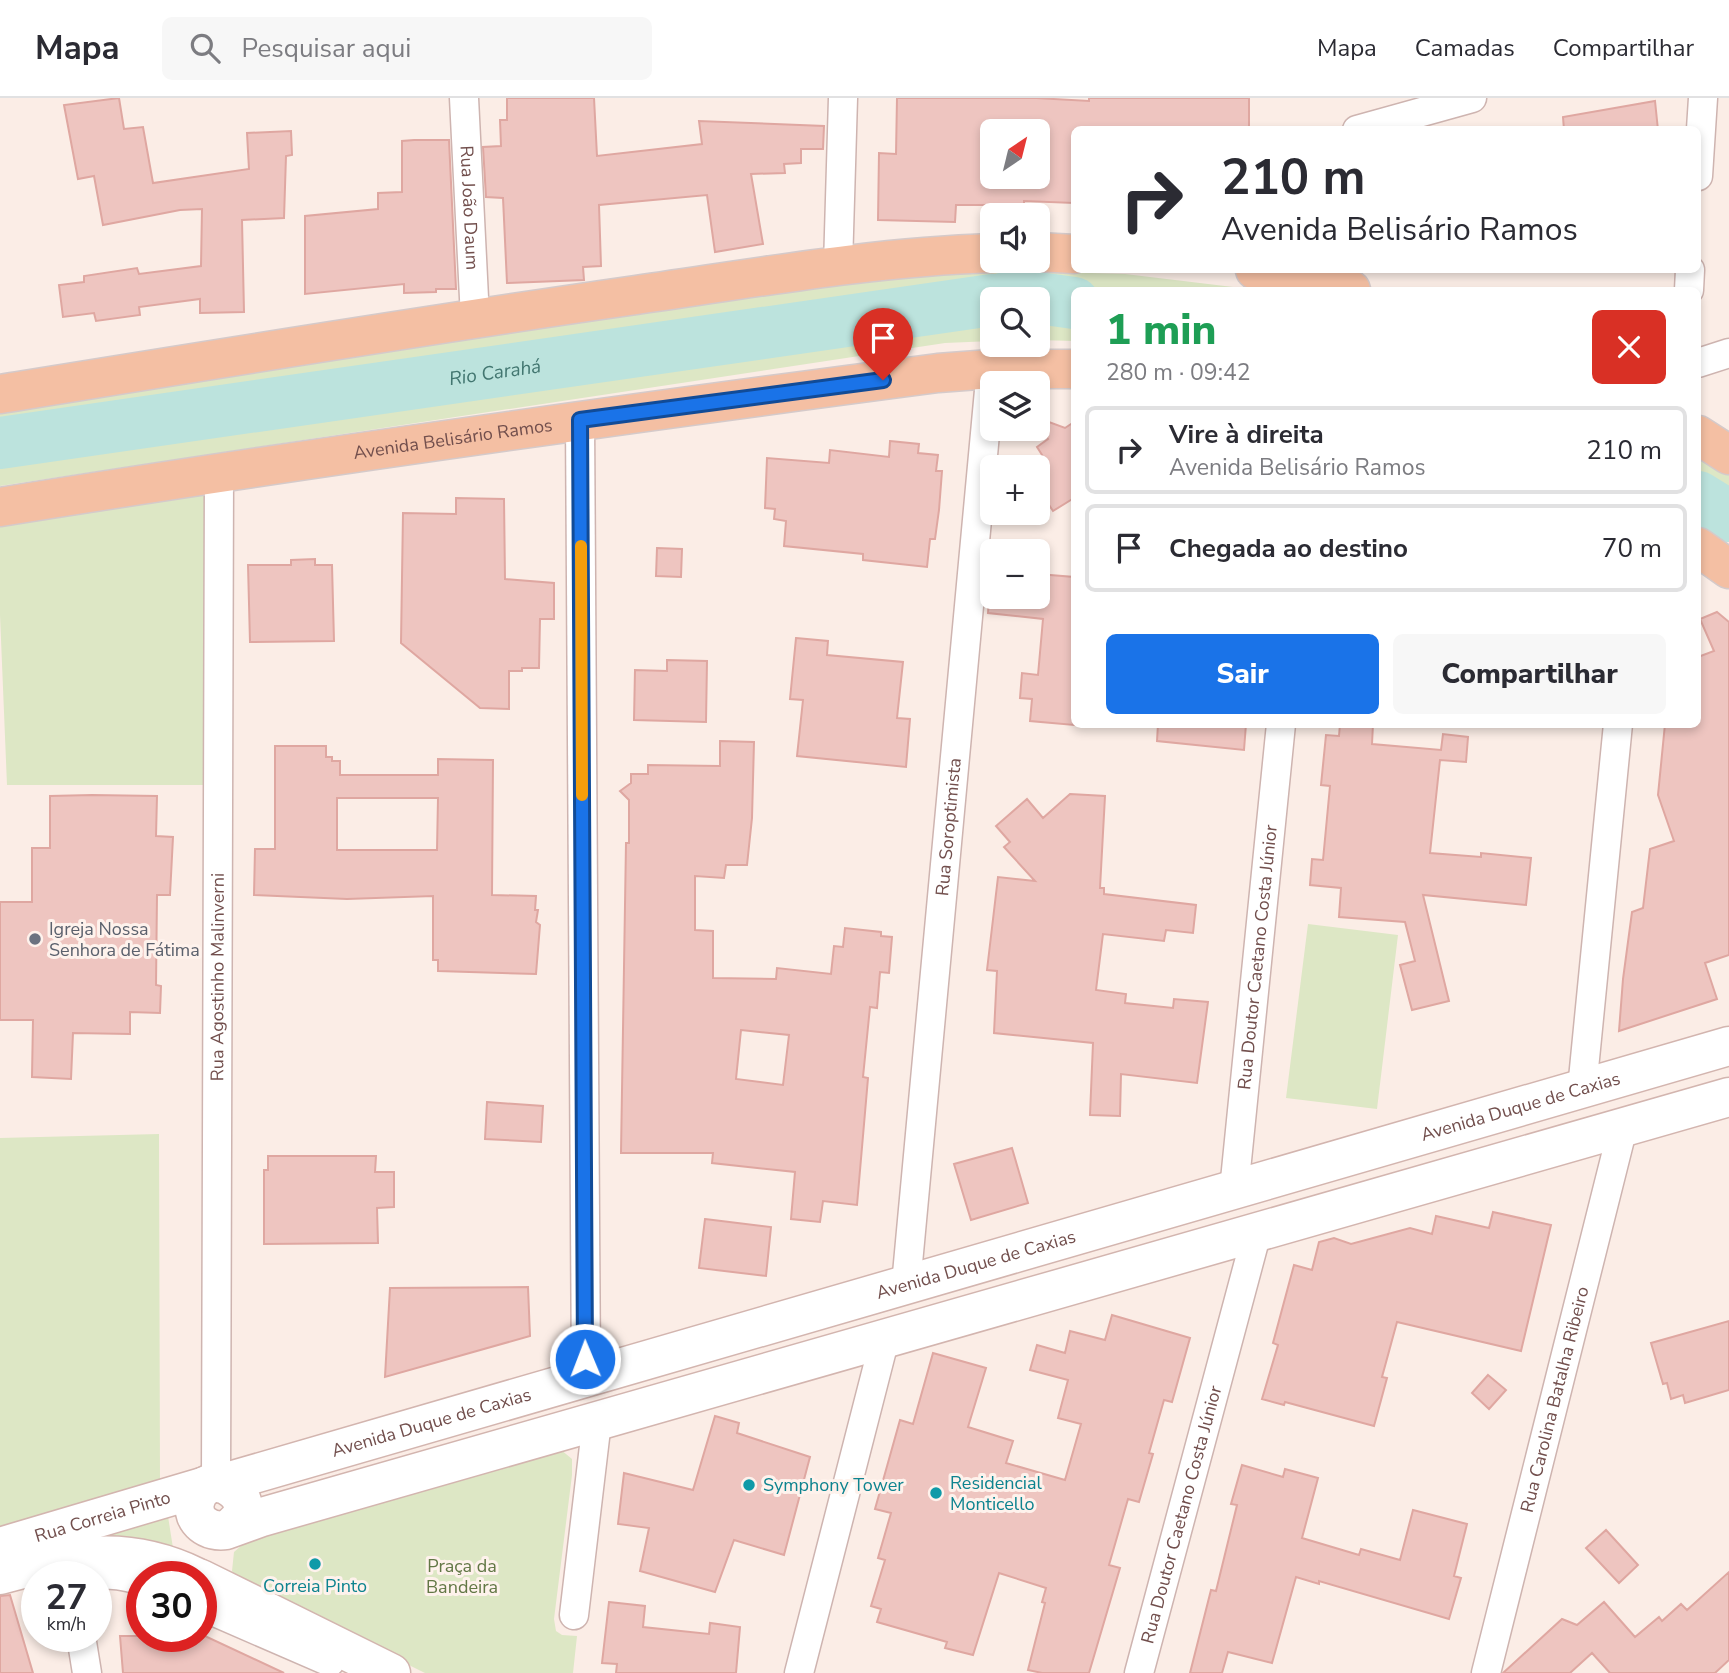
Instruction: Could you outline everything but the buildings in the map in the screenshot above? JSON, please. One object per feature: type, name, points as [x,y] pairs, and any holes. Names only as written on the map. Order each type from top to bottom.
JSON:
[{"type":"main road","points":[[0,394],[475,318],[838,266],[941,254],[980,253]]},
{"type":"main road","points":[[1050,253],[1071,254]]},
{"type":"main road","points":[[1269,273],[1337,287]]},
{"type":"main road","name":"Avenida Belisário Ramos","points":[[0,507],[219,472],[580,420],[938,373],[991,369],[1071,369]]},
{"type":"main road","points":[[1701,437],[1729,456]]},
{"type":"main road","points":[[1701,549],[1729,569]]},
{"type":"main road","name":"Avenida Duque de Caxias","points":[[215,1484],[1729,1046]]},
{"type":"main road","points":[[215,1484],[196,1499],[196,1515],[200,1522],[220,1530],[1729,1097]]},
{"type":"main road","name":"Rua Correia Pinto","points":[[0,1548],[215,1484]]},
{"type":"main road","points":[[210,1561],[220,1530]]},
{"type":"main road","name":"Rua Correia Pinto","points":[[0,1575],[100,1554],[157,1561]]},
{"type":"main road","name":"Rua Correia Pinto","points":[[217,1593],[391,1673]]},
{"type":"street","name":"Rua João Daum","points":[[464,98],[475,318]]},
{"type":"street","points":[[838,266],[843,98]]},
{"type":"street","points":[[1371,126],[1472,98]]},
{"type":"street","points":[[1701,129],[1703,98]]},
{"type":"street","points":[[1701,362],[1729,354]]},
{"type":"street","name":"Rua Soroptimista","points":[[906,1285],[991,369]]},
{"type":"street","points":[[580,420],[586,1378]]},
{"type":"street","name":"Rua Agostinho Malinverni","points":[[215,1484],[219,472]]},
{"type":"street","name":"Rua Doutor Caetano Costa Júnior","points":[[1234,1190],[1281,728]]},
{"type":"street","points":[[1581,1089],[1618,728]]},
{"type":"street","name":"Rua Carolina Batalha Ribeiro","points":[[1486,1673],[1623,1127]]},
{"type":"street","name":"Rua Doutor Caetano Costa Júnior","points":[[1139,1673],[1257,1232]]},
{"type":"street","points":[[799,1673],[885,1338]]},
{"type":"street","points":[[575,1615],[597,1421]]},
{"type":"street","points":[[217,1594],[359,1673]]},
{"type":"street","points":[[84,1652],[87,1673]]},
{"type":"green space","points":[[980,271],[1050,272],[1125,274],[1233,287],[1071,287],[1071,341],[1050,340],[1050,287],[980,287],[980,342],[945,343],[0,486],[0,409],[862,279]]},
{"type":"green space","points":[[1701,456],[1729,474],[1729,540],[1701,522]]},
{"type":"green space","points":[[219,472],[218,785],[7,785],[0,615],[0,507]]},
{"type":"green space","points":[[1308,924],[1398,935],[1377,1109],[1286,1098]]},
{"type":"green space","points":[[159,1134],[160,1484],[0,1528],[0,1138]]},
{"type":"green space","name":"Praça da Bandeira","points":[[560,1449],[572,1459],[572,1475],[554,1619],[556,1631],[562,1635],[577,1636],[573,1673],[425,1673],[275,1599],[235,1576],[232,1571],[234,1552],[250,1538]]},
{"type":"green space","points":[[167,1510],[173,1548],[0,1559]]},
{"type":"waterway","name":"Rio Carahá","points":[[1050,300],[1071,303]]},
{"type":"waterway","name":"Rio Carahá","points":[[0,443],[980,302]]},
{"type":"waterway","name":"Rio Carahá","points":[[1701,499],[1729,516]]},
{"type":"slow traffic","points":[[581,546],[582,795]]},
{"type":"place","name":"Igreja Nossa Senhora de Fátima","points":[[35,939]]},
{"type":"place","name":"Symphony Tower","points":[[749,1485]]},
{"type":"place","name":"Residencial Monticello","points":[[936,1493]]},
{"type":"place","name":"Correia Pinto","points":[[315,1564]]},
{"type":"route","points":[[585,1359],[580,420],[883,380]]}]
